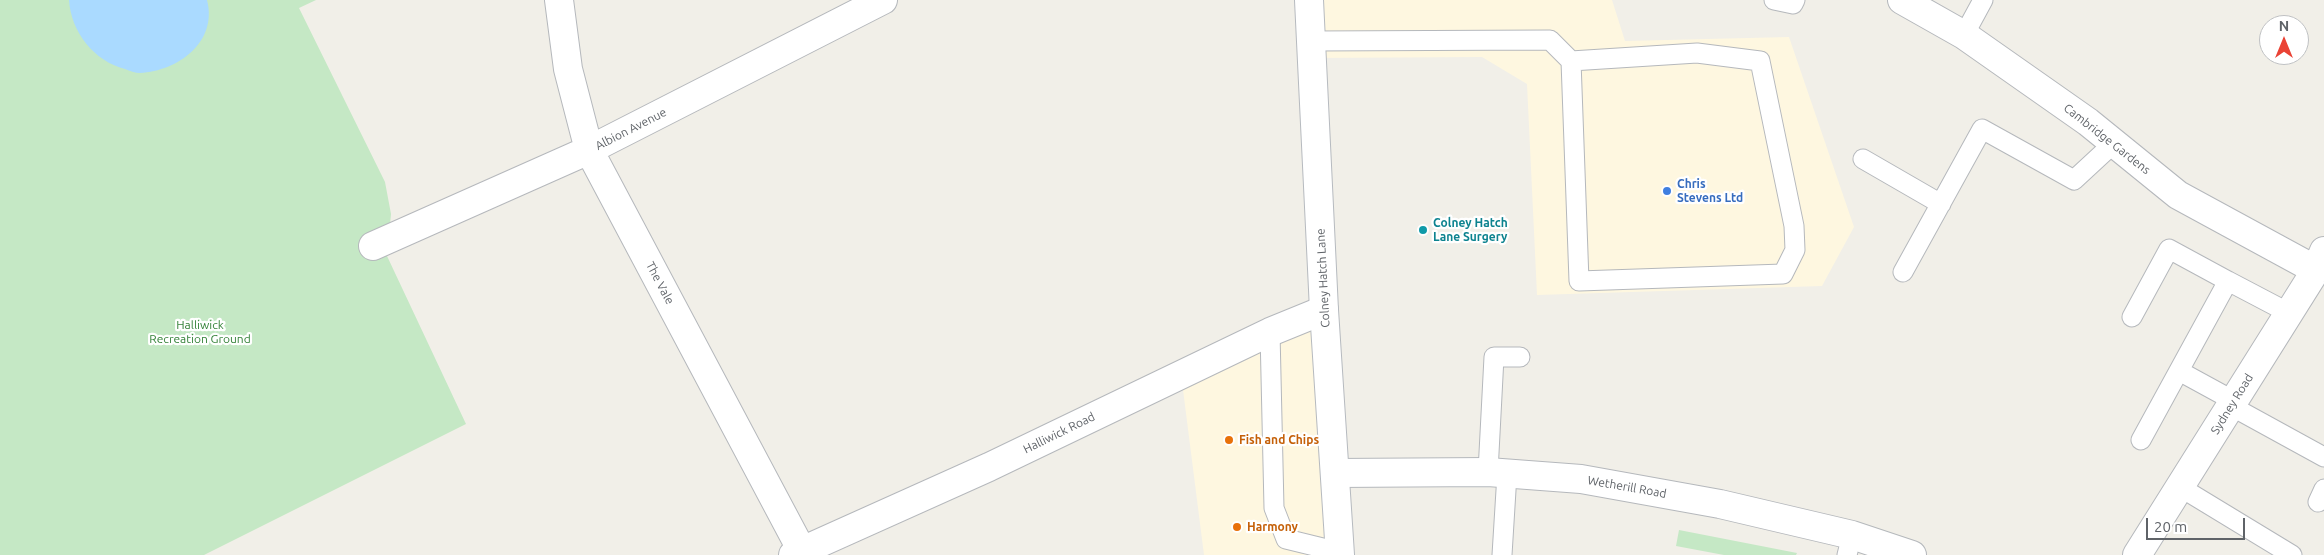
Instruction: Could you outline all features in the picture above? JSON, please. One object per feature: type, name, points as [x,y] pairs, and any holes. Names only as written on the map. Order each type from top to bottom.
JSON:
[{"type":"street","name":"The Vale","points":[[558,0],[568,69],[589,150],[798,553]]},
{"type":"street","name":"Albion Avenue","points":[[374,246],[589,150],[883,0]]},
{"type":"street","name":"Colney Hatch Lane","points":[[1309,0],[1324,310],[1340,553]]},
{"type":"street","name":"Cambridge Gardens","points":[[1902,0],[1964,36],[2088,122],[2178,196],[2320,260]]},
{"type":"street","name":"Sydney Road","points":[[2137,555],[2289,314],[2320,260]]},
{"type":"street","name":"Halliwick Road","points":[[798,553],[990,467],[1270,332],[1324,310]]},
{"type":"street","name":"Wetherill Road","points":[[1335,473],[1498,473],[1581,479],[1720,504],[1850,545],[1912,555]]},
{"type":"lane","points":[[1774,0],[1793,4],[1795,0]]},
{"type":"lane","points":[[1964,36],[1984,0]]},
{"type":"lane","points":[[1311,41],[1550,40],[1571,61],[1579,281],[1783,274],[1795,250],[1794,226],[1760,61],[1697,54],[1571,61]]},
{"type":"lane","points":[[1903,272],[1982,129],[2074,180],[2114,143]]},
{"type":"lane","points":[[1863,160],[1941,204]]},
{"type":"lane","points":[[2132,317],[2169,249],[2289,314]]},
{"type":"lane","points":[[2141,440],[2228,281]]},
{"type":"lane","points":[[1270,332],[1274,508],[1286,538],[1340,553]]},
{"type":"lane","points":[[1502,555],[1494,357],[1520,357]]},
{"type":"lane","points":[[2179,371],[2324,457]]},
{"type":"lane","points":[[2180,487],[2292,555]]},
{"type":"shaded area","points":[[1310,0],[1612,0],[1625,41],[1789,37],[1854,227],[1822,286],[1537,295],[1527,84],[1482,57],[1313,58]]},
{"type":"shaded area","points":[[1324,310],[1340,555],[1204,555],[1181,374]]},
{"type":"green space","name":"Halliwick Recreation Ground","points":[[0,0],[316,0],[299,8],[385,182],[391,214],[387,256],[466,424],[204,555],[0,555]]},
{"type":"green space","points":[[1679,530],[1797,553],[1796,555],[1724,555],[1676,546]]},
{"type":"water","points":[[69,0],[207,0],[209,15],[207,29],[201,41],[181,60],[168,67],[154,71],[132,72],[103,59],[86,44],[74,23]]},
{"type":"place","name":"Chris Stevens Ltd","points":[[1667,191]]},
{"type":"place","name":"Colney Hatch Lane Surgery","points":[[1423,230]]},
{"type":"place","name":"Fish and Chips","points":[[1229,440]]},
{"type":"place","name":"Harmony","points":[[1237,527]]}]
